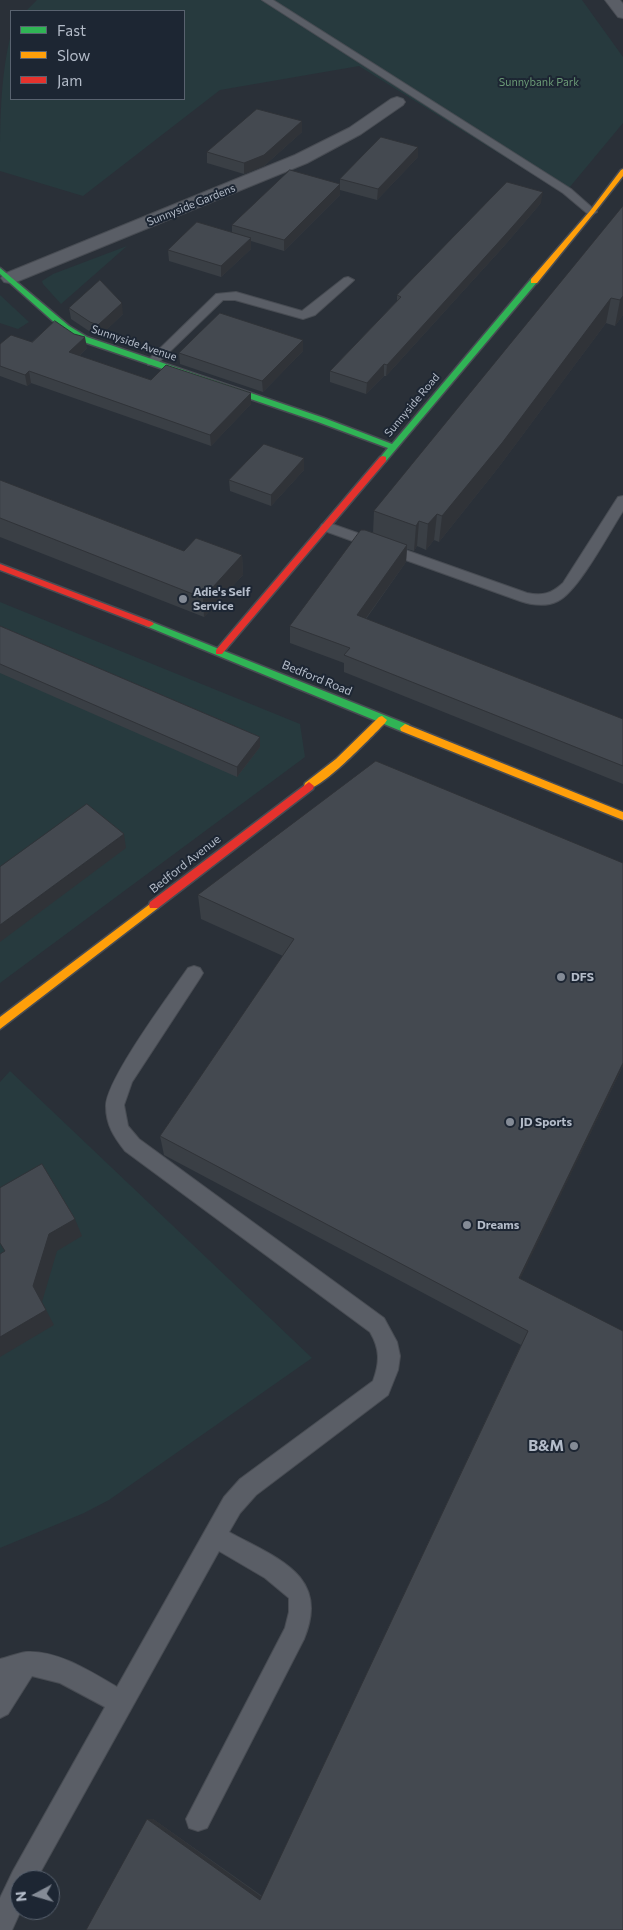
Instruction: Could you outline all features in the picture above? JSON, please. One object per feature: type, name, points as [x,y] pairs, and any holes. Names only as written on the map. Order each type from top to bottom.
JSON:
[{"type":"street","points":[[612,0],[623,14]]},
{"type":"street","name":"Sunnyside Gardens","points":[[5,274],[282,167],[334,142],[397,102]]},
{"type":"street","points":[[368,122],[386,128]]},
{"type":"street","name":"Sunnyside Road","points":[[219,652],[327,527],[592,212],[623,171]]},
{"type":"street","name":"Sunnyside Avenue","points":[[5,274],[75,334],[393,447]]},
{"type":"street","name":"Bedford Road","points":[[0,566],[219,652],[382,720],[623,816]]},
{"type":"street","name":"Bedford Avenue","points":[[0,1024],[332,768],[382,720]]},
{"type":"lane","points":[[267,0],[567,191],[592,212]]},
{"type":"lane","points":[[152,362],[220,296],[236,296],[303,315],[311,312],[348,280]]},
{"type":"lane","points":[[327,527],[525,598],[549,600],[560,596],[568,586],[623,500]]},
{"type":"lane","points":[[28,1870],[232,1505],[248,1487],[381,1388],[390,1366],[388,1341],[377,1325],[132,1146],[119,1129],[115,1105],[124,1079],[194,973]]},
{"type":"lane","points":[[198,1819],[296,1630],[301,1609],[298,1592],[286,1580],[214,1536]]},
{"type":"lane","points":[[0,1670],[26,1664],[43,1664],[56,1668],[121,1703]]},
{"type":"lane","points":[[0,1706],[26,1664]]},
{"type":"lane","points":[[0,1926],[10,1905]]},
{"type":"green space","name":"Sunnybank Park","points":[[37,0],[582,0],[623,57],[623,123],[564,194],[359,66],[220,90],[83,196],[0,171],[3,84],[10,38],[10,100],[185,100],[185,10],[27,10]]},
{"type":"green space","points":[[127,246],[61,304],[43,284],[42,281],[53,274]]},
{"type":"green space","points":[[0,295],[29,322],[18,329],[0,323]]},
{"type":"green space","points":[[0,602],[300,724],[305,757],[0,983]]},
{"type":"green space","points":[[10,1071],[312,1358],[109,1500],[84,1513],[0,1548],[0,1082]]},
{"type":"building","points":[[257,109],[302,121],[264,155],[244,163],[207,152]]},
{"type":"building","points":[[381,137],[418,147],[378,189],[340,179]]},
{"type":"building","points":[[290,170],[340,184],[284,240],[232,225]]},
{"type":"building","points":[[507,182],[543,192],[387,365],[384,364],[367,383],[330,371],[401,297],[397,295]]},
{"type":"building","points":[[623,206],[623,296],[620,300],[611,298],[502,443],[442,516],[437,514],[428,524],[419,521],[416,526],[374,511]]},
{"type":"building","points":[[197,222],[251,238],[221,266],[168,250]]},
{"type":"building","points":[[100,280],[122,303],[98,325],[69,308]]},
{"type":"building","points":[[220,313],[303,340],[262,381],[179,353]]},
{"type":"building","points":[[55,321],[74,334],[85,337],[69,352],[151,380],[166,365],[251,393],[210,435],[29,371],[25,375],[0,366],[0,344],[11,335],[32,342]]},
{"type":"building","points":[[264,444],[304,458],[271,495],[229,480]]},
{"type":"building","points":[[0,480],[184,551],[196,538],[242,555],[203,598],[0,518]]},
{"type":"building","points":[[361,530],[407,545],[357,615],[623,719],[623,766],[344,655],[350,648],[290,626]]},
{"type":"building","points":[[0,626],[260,737],[237,767],[0,664]]},
{"type":"building","points":[[376,761],[623,863],[623,1063],[519,1278],[623,1331],[623,1930],[86,1930],[147,1819],[260,1900],[528,1331],[160,1136],[294,939],[198,895]]},
{"type":"building","points":[[87,804],[124,834],[0,925],[0,867]]},
{"type":"building","points":[[42,1164],[75,1219],[49,1234],[33,1286],[46,1310],[0,1337],[0,1254],[5,1251],[0,1243],[0,1188]]},
{"type":"traffic: fast","points":[[0,270],[66,328],[84,339],[321,420],[393,447]]},
{"type":"traffic: fast","points":[[383,459],[534,281]]},
{"type":"traffic: fast","points":[[149,624],[405,728]]},
{"type":"traffic: slow","points":[[534,281],[592,212],[623,171]]},
{"type":"traffic: slow","points":[[309,786],[340,762],[382,720]]},
{"type":"traffic: slow","points":[[405,728],[623,816]]},
{"type":"traffic: slow","points":[[0,1024],[154,905]]},
{"type":"traffic: jam","points":[[219,652],[383,459]]},
{"type":"traffic: jam","points":[[0,567],[149,624]]},
{"type":"traffic: jam","points":[[154,905],[309,786]]},
{"type":"place","name":"Adie's Self Service","points":[[183,599]]},
{"type":"place","name":"DFS","points":[[561,977]]},
{"type":"place","name":"JD Sports","points":[[510,1122]]},
{"type":"place","name":"Dreams","points":[[467,1225]]},
{"type":"place","name":"B&M","points":[[574,1446]]}]
